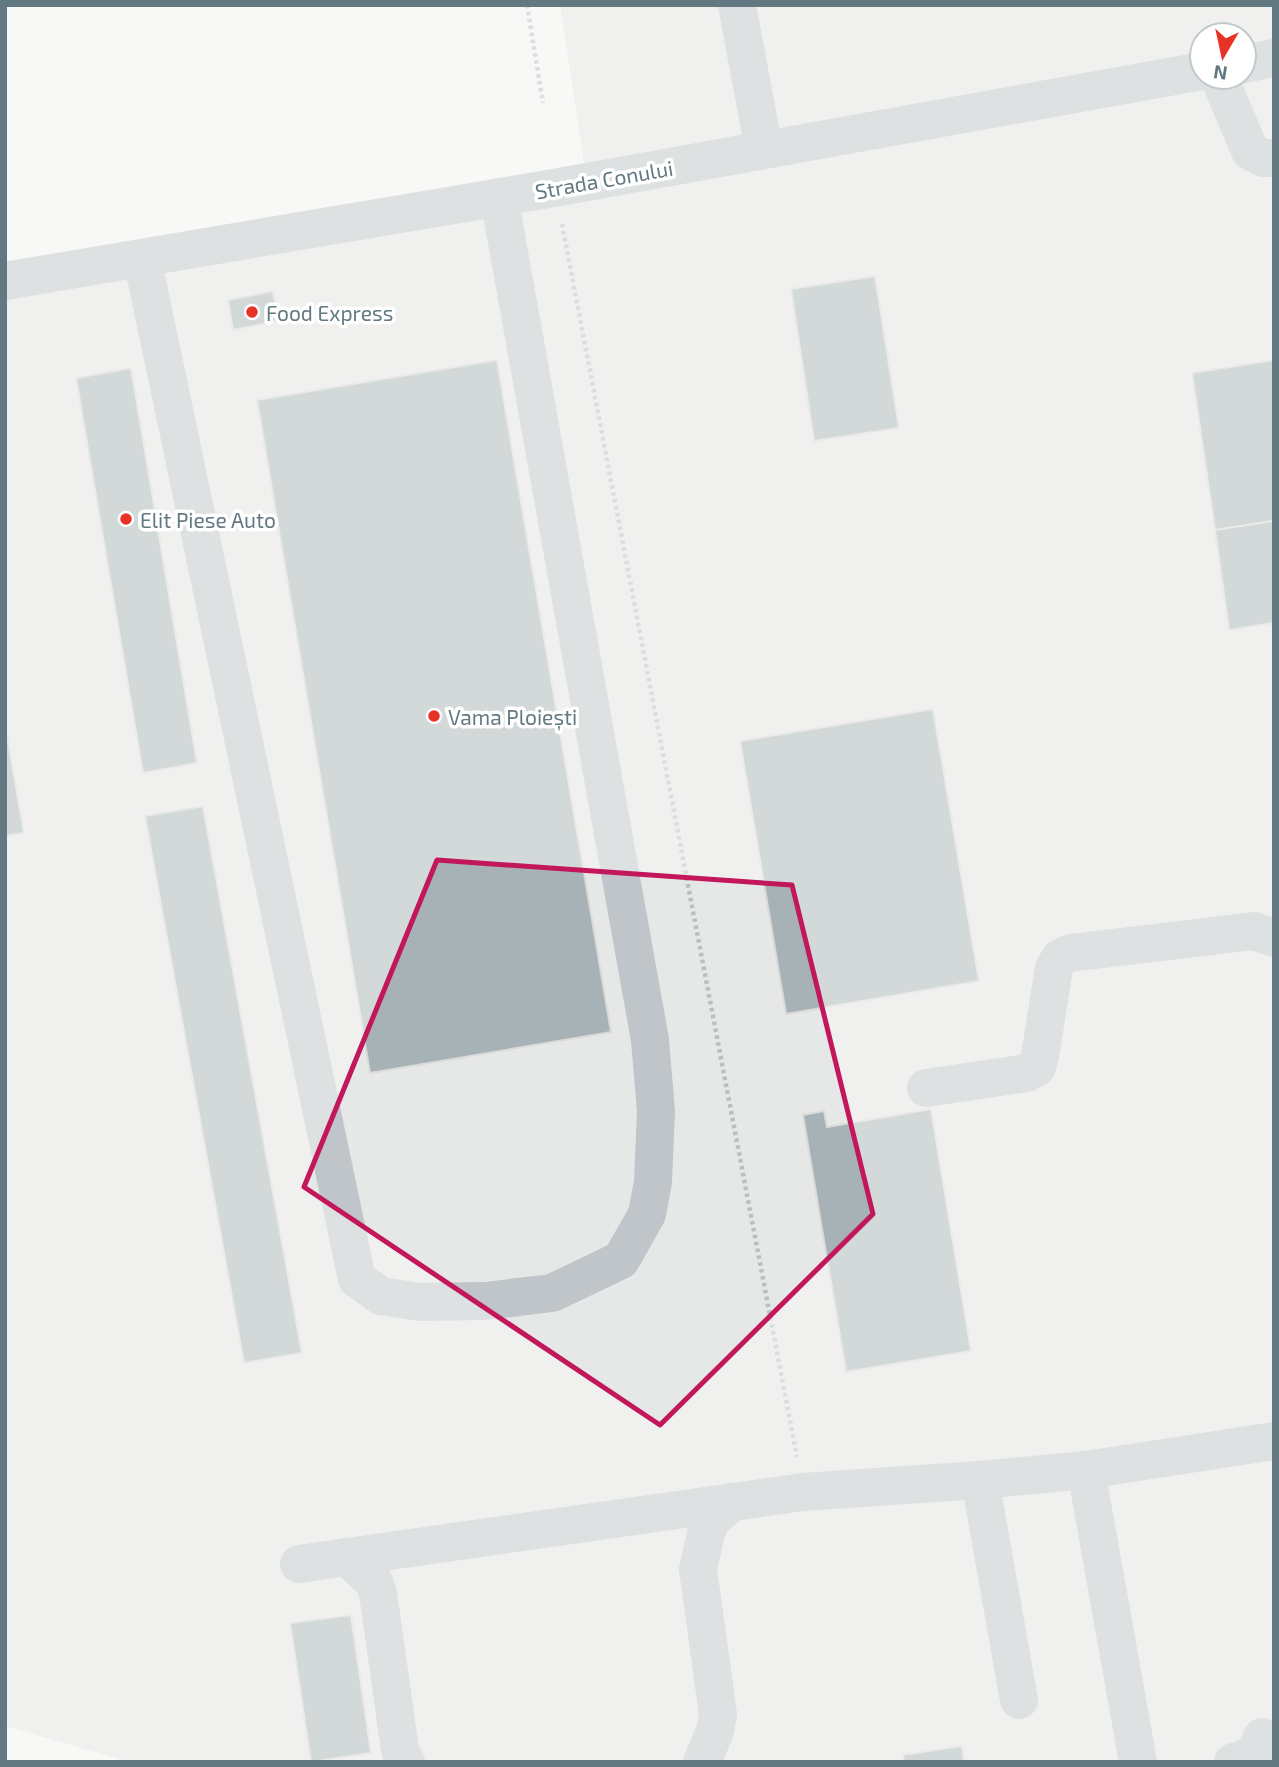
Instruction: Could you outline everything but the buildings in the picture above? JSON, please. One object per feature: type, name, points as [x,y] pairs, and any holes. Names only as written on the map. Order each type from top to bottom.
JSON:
[{"type":"street","points":[[737,5],[764,150]]},
{"type":"street","name":"Strada Conului","points":[[5,281],[499,197],[1188,74]]},
{"type":"street","points":[[1225,91],[1250,151],[1263,158],[1274,158]]},
{"type":"street","points":[[142,258],[357,1279],[381,1296],[420,1302],[485,1301],[552,1293],[621,1260],[648,1214],[653,1182],[656,1111],[650,1040],[499,197]]},
{"type":"street","points":[[926,1088],[1027,1073],[1037,1067],[1054,968],[1060,958],[1070,953],[1254,932],[1274,938]]},
{"type":"street","points":[[299,1564],[803,1492],[1086,1470],[1274,1441]]},
{"type":"street","points":[[1086,1470],[1138,1762]]},
{"type":"street","points":[[980,1480],[1019,1700]]},
{"type":"street","points":[[702,1762],[715,1731],[718,1714],[698,1569],[711,1520],[732,1502]]},
{"type":"street","points":[[347,1557],[374,1582],[400,1750],[406,1762]]},
{"type":"street","points":[[1233,1762],[1255,1753],[1262,1738]]},
{"type":"path","points":[[527,5],[542,103]]},
{"type":"path","points":[[562,224],[803,1492]]},
{"type":"highlighted area","points":[[437,860],[792,885],[873,1214],[660,1425],[304,1187]]},
{"type":"shaded area","points":[[560,5],[1274,5],[1274,1762],[129,1762],[5,1726],[5,268],[584,163]]},
{"type":"place","name":"Food Express","points":[[252,312]]},
{"type":"place","name":"Elit Piese Auto","points":[[126,519]]},
{"type":"place","name":"Vama Ploiești","points":[[434,716]]}]
